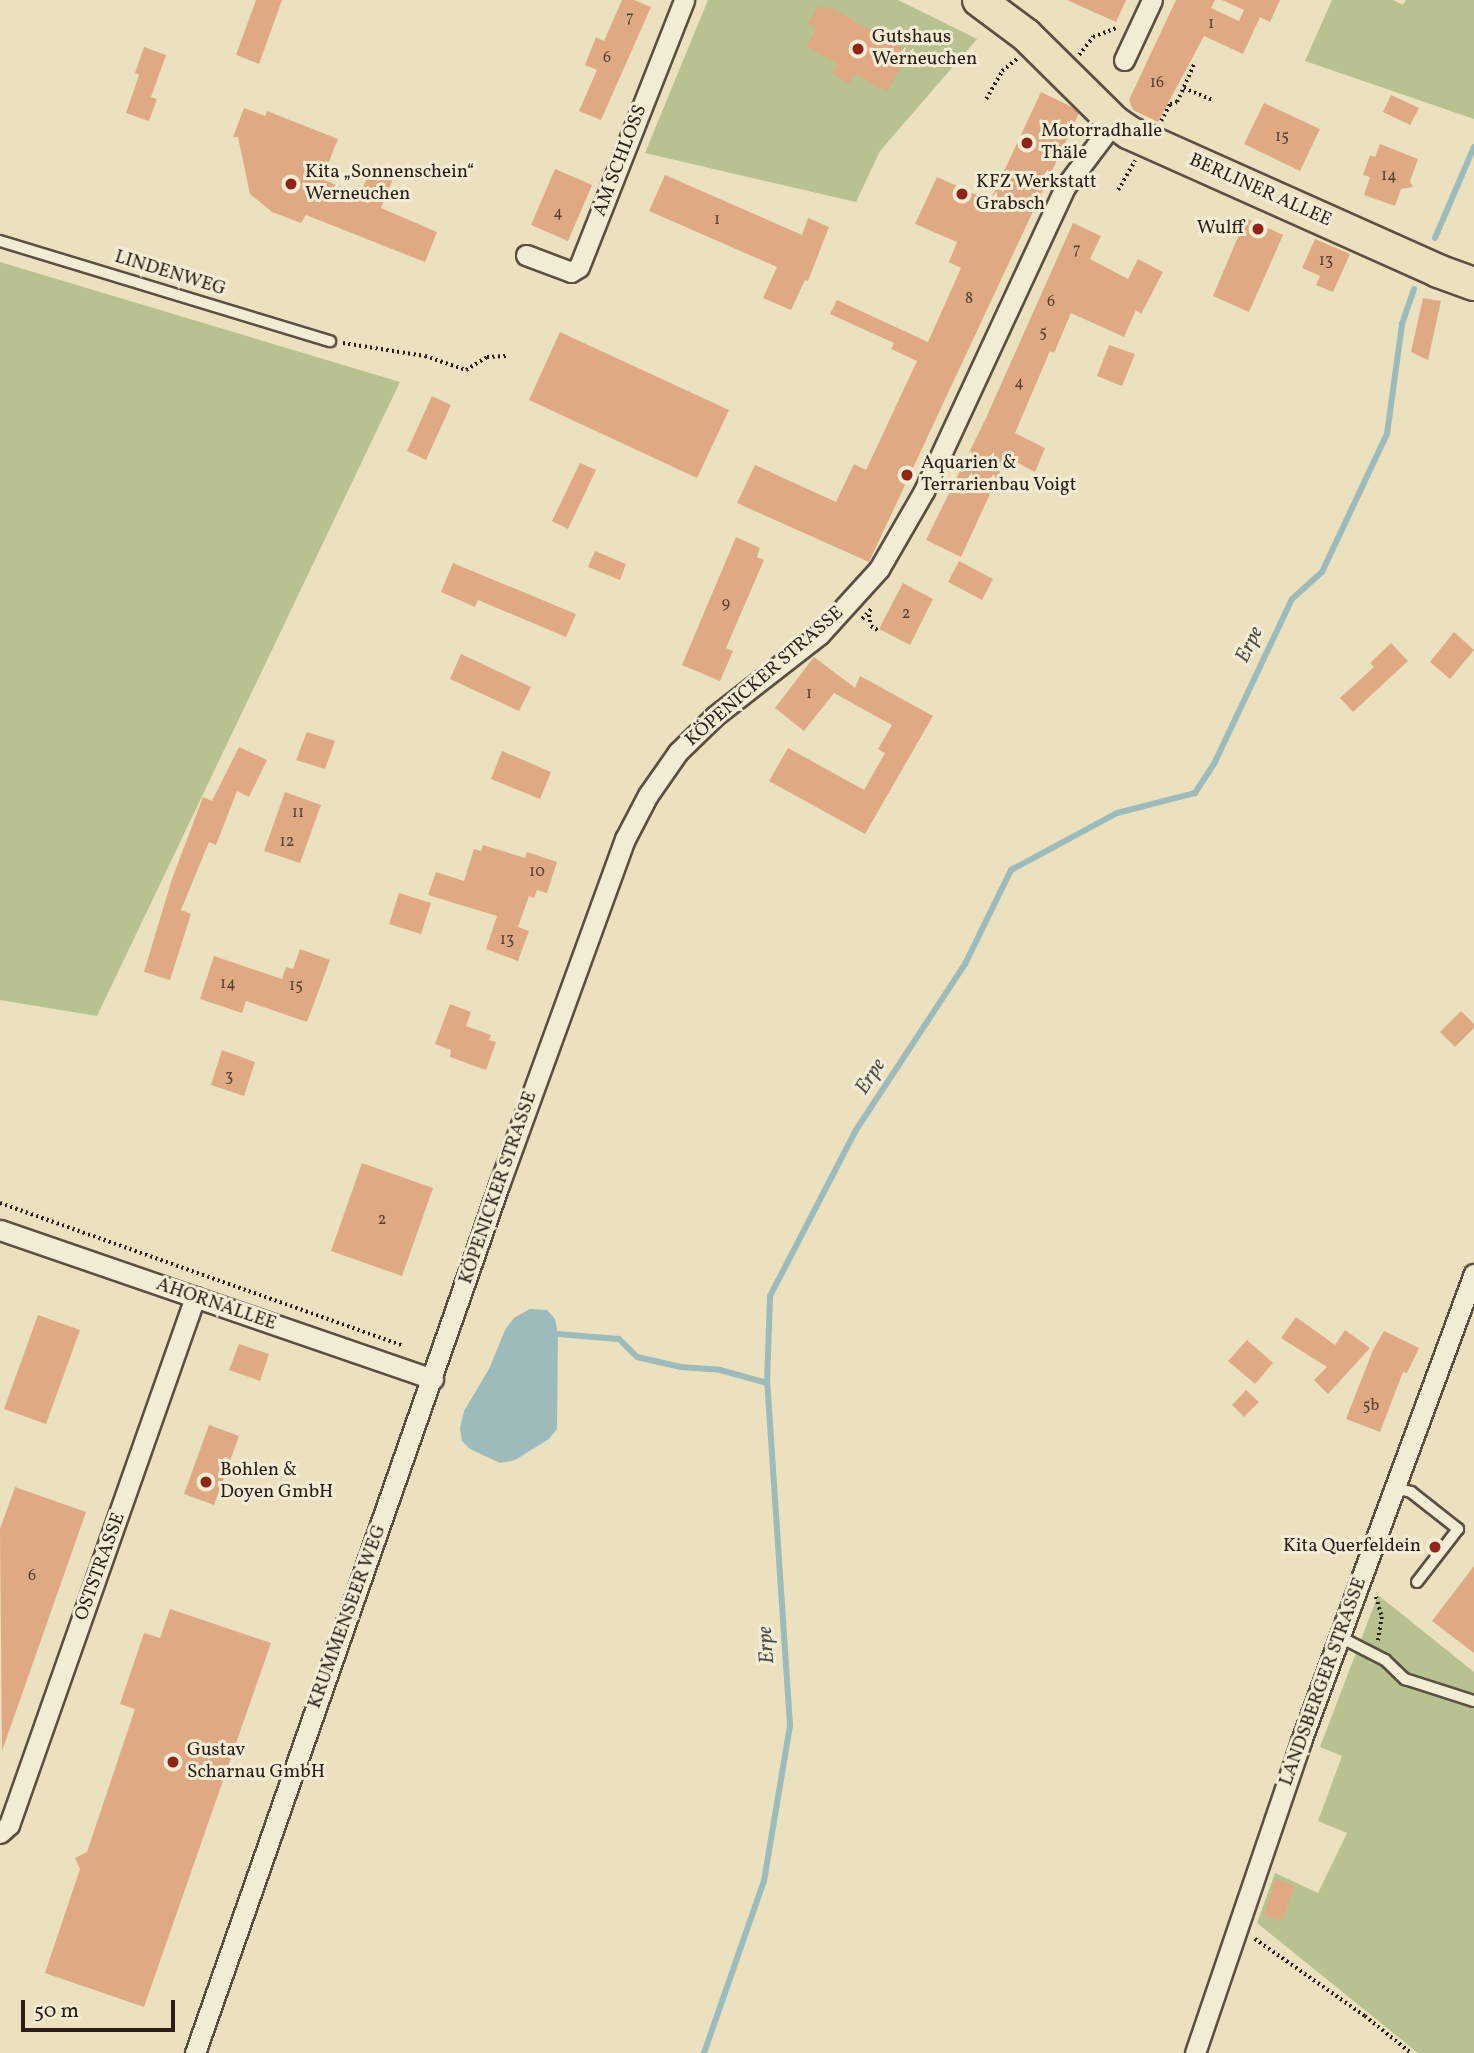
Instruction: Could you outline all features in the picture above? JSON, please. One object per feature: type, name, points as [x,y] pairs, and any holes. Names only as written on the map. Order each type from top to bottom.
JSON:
[{"type":"main road","name":"BERLINER ALLEE","points":[[979,0],[1045,52],[1114,122],[1145,141],[1474,285]]},
{"type":"street","name":"AM SCHLOSS","points":[[526,255],[571,272],[579,267],[684,0]]},
{"type":"street","points":[[1124,60],[1152,0]]},
{"type":"street","name":"KÖPENICKER STRASSE","points":[[433,1379],[616,860],[639,810],[661,775],[691,738],[819,635],[879,569],[924,491],[1065,187],[1114,122]]},
{"type":"street","name":"AHORNALLEE","points":[[0,1230],[433,1379]]},
{"type":"street","name":"LANDSBERGER STRASSE","points":[[1195,2053],[1301,1741],[1474,1274]]},
{"type":"street","name":"OSTSTRASSE","points":[[0,1833],[9,1825],[195,1297]]},
{"type":"street","name":"KRUMMENSEER WEG","points":[[195,2053],[433,1379]]},
{"type":"lane","name":"LINDENWEG","points":[[0,241],[330,341]]},
{"type":"lane","points":[[1396,1488],[1411,1492],[1458,1529],[1417,1582]]},
{"type":"lane","points":[[1340,1637],[1373,1652],[1405,1679],[1474,1701]]},
{"type":"path","points":[[1073,61],[1093,37],[1118,28],[1136,35]]},
{"type":"path","points":[[986,99],[1002,71],[1022,56]]},
{"type":"path","points":[[1159,126],[1170,104],[1177,102],[1195,62]]},
{"type":"path","points":[[1184,88],[1212,100]]},
{"type":"path","points":[[1118,190],[1131,168]]},
{"type":"path","points":[[330,341],[425,356],[466,370],[487,358],[507,356]]},
{"type":"path","points":[[869,615],[871,626],[878,631]]},
{"type":"path","points":[[0,1203],[439,1358]]},
{"type":"path","points":[[1362,1578],[1375,1591],[1382,1617],[1373,1652]]},
{"type":"path","points":[[1239,1929],[1285,1958],[1411,2053]]},
{"type":"green space","points":[[708,0],[898,0],[977,39],[880,151],[856,202],[645,153]]},
{"type":"green space","points":[[1332,0],[1393,0],[1403,5],[1406,0],[1474,0],[1474,119],[1305,61]]},
{"type":"green space","points":[[0,262],[400,382],[97,1016],[0,1000]]},
{"type":"green space","points":[[1378,1595],[1474,1672],[1474,2053],[1418,2053],[1257,1923],[1275,1873],[1318,1893],[1347,1833],[1318,1821],[1342,1756],[1320,1747]]},
{"type":"water","points":[[530,1309],[547,1310],[555,1319],[558,1334],[557,1429],[549,1439],[515,1460],[500,1463],[470,1449],[462,1441],[460,1428],[464,1411],[489,1369],[505,1330],[514,1318]]},
{"type":"building","points":[[256,0],[282,0],[259,64],[236,55]]},
{"type":"building","points":[[622,0],[634,0],[651,7],[601,120],[579,111],[597,70],[585,65],[596,37],[604,41]]},
{"type":"building","points":[[1067,0],[1126,0],[1116,22]]},
{"type":"building","points":[[1176,0],[1215,0],[1211,8],[1239,21],[1244,10],[1222,0],[1280,0],[1270,22],[1260,17],[1243,54],[1204,36],[1158,122],[1133,110],[1129,100]]},
{"type":"building","name":"Gutshaus Werneuchen","points":[[819,5],[826,9],[828,6],[910,52],[887,92],[855,74],[849,84],[832,74],[837,64],[806,46],[816,29],[808,24]]},
{"type":"building","points":[[144,47],[166,55],[151,97],[157,99],[149,121],[126,113],[139,75],[135,73]]},
{"type":"building","points":[[1041,92],[1079,113],[869,562],[737,503],[755,465],[836,502],[854,464],[866,470],[917,361],[891,349],[894,343],[830,314],[837,300],[928,342],[961,268],[949,262],[957,242],[915,224],[937,177],[990,201]]},
{"type":"building","points":[[1391,95],[1419,108],[1410,125],[1383,112]]},
{"type":"building","points":[[1264,103],[1320,129],[1300,171],[1244,144]]},
{"type":"building","name":"Kita „Sonnenschein“ Werneuchen","points":[[244,108],[265,116],[267,111],[338,139],[322,179],[360,195],[372,165],[395,174],[381,208],[437,232],[425,262],[306,215],[301,223],[272,212],[250,194],[238,137],[233,137]]},
{"type":"building","points":[[1380,144],[1418,159],[1410,181],[1413,187],[1401,189],[1395,206],[1364,195],[1370,177],[1363,175],[1370,155],[1375,157]]},
{"type":"building","points":[[555,169],[592,185],[568,241],[531,225]]},
{"type":"building","points":[[665,175],[802,235],[808,218],[829,227],[808,281],[805,280],[791,310],[763,298],[777,267],[649,211]]},
{"type":"building","points":[[1246,218],[1283,235],[1249,312],[1213,296]]},
{"type":"building","points":[[1073,223],[1101,236],[1090,259],[1128,279],[1138,259],[1163,272],[1141,314],[1136,310],[1124,337],[1071,313],[1054,353],[1050,351],[1015,433],[1045,448],[1035,472],[1007,457],[961,557],[926,540],[986,418]]},
{"type":"building","points":[[1315,239],[1350,254],[1333,292],[1316,285],[1320,276],[1302,268]]},
{"type":"building","points":[[1423,298],[1441,301],[1428,360],[1411,352]]},
{"type":"building","points":[[560,332],[729,410],[697,478],[529,400]]},
{"type":"building","points":[[1109,345],[1135,354],[1122,386],[1097,376]]},
{"type":"building","points":[[432,396],[451,405],[426,460],[407,451]]},
{"type":"building","points":[[580,463],[596,470],[568,529],[552,521]]},
{"type":"building","points":[[736,537],[760,548],[757,557],[764,560],[726,648],[733,651],[720,681],[682,665]]},
{"type":"building","points":[[595,551],[626,564],[620,580],[588,567]]},
{"type":"building","points":[[959,561],[993,579],[982,600],[948,582]]},
{"type":"building","points":[[453,563],[576,614],[566,637],[478,600],[475,607],[441,592]]},
{"type":"building","points":[[903,583],[933,599],[910,645],[879,629]]},
{"type":"building","points":[[1454,632],[1474,650],[1450,679],[1430,662]]},
{"type":"building","points":[[1391,643],[1408,661],[1353,712],[1340,698],[1374,667],[1370,663]]},
{"type":"building","points":[[461,654],[531,687],[519,711],[450,679]]},
{"type":"building","points":[[814,657],[855,688],[860,676],[933,716],[865,834],[769,781],[788,748],[864,790],[885,753],[878,749],[892,725],[834,693],[804,731],[775,708]]},
{"type":"building","points":[[307,732],[335,741],[325,769],[296,760]]},
{"type":"building","points":[[239,747],[267,760],[249,797],[237,791],[216,845],[209,842],[181,910],[191,914],[170,980],[144,972],[172,879],[203,797],[212,801]]},
{"type":"building","points":[[502,751],[551,772],[540,799],[491,779]]},
{"type":"building","points":[[285,792],[321,805],[300,863],[264,851]]},
{"type":"building","points":[[483,845],[525,858],[527,852],[557,862],[547,893],[537,890],[534,898],[529,896],[518,927],[529,931],[518,961],[486,949],[497,916],[428,895],[436,872],[464,881],[474,849],[481,851]]},
{"type":"building","points":[[399,893],[431,903],[421,934],[389,924]]},
{"type":"building","points":[[300,949],[330,960],[307,1022],[246,1001],[242,1013],[200,999],[214,956],[282,979],[286,967],[293,969]]},
{"type":"building","points":[[450,1004],[471,1012],[466,1026],[491,1035],[489,1040],[496,1042],[486,1070],[450,1057],[451,1050],[435,1044]]},
{"type":"building","points":[[1461,1011],[1474,1024],[1474,1028],[1455,1047],[1440,1032]]},
{"type":"building","points":[[222,1050],[255,1062],[244,1096],[211,1085]]},
{"type":"building","points":[[362,1163],[433,1188],[402,1276],[331,1251]]},
{"type":"building","points":[[38,1315],[80,1330],[46,1424],[4,1409]]},
{"type":"building","points":[[1296,1317],[1335,1345],[1345,1330],[1370,1348],[1328,1394],[1314,1380],[1327,1367],[1281,1338]]},
{"type":"building","points":[[1384,1331],[1419,1348],[1407,1373],[1403,1372],[1380,1432],[1346,1419],[1373,1350]]},
{"type":"building","points":[[1247,1340],[1273,1363],[1255,1384],[1228,1361]]},
{"type":"building","points":[[239,1344],[269,1354],[260,1381],[229,1370]]},
{"type":"building","points":[[1246,1390],[1259,1402],[1244,1417],[1232,1405]]},
{"type":"building","points":[[209,1425],[239,1436],[214,1505],[184,1494]]},
{"type":"building","points":[[15,1487],[86,1512],[2,1751],[0,1529]]},
{"type":"building","points":[[1474,1566],[1474,1653],[1432,1621]]},
{"type":"building","name":"Gustav Scharnau GmbH","points":[[170,1609],[271,1643],[144,2007],[45,1973],[80,1869],[75,1858],[87,1852],[135,1709],[120,1704],[144,1633],[160,1638]]},
{"type":"building","points":[[1276,1879],[1295,1886],[1282,1921],[1264,1915]]},
{"type":"waterway","name":"Erpe","points":[[1435,238],[1474,147]]},
{"type":"waterway","name":"Erpe","points":[[704,2053],[764,1881],[790,1725],[767,1383],[770,1296],[856,1130],[965,964],[1011,870],[1117,813],[1195,793],[1214,764],[1292,599],[1322,572],[1387,434],[1402,324],[1414,289]]},
{"type":"waterway","points":[[558,1334],[619,1339],[637,1357],[681,1367],[720,1370],[767,1383]]},
{"type":"place","name":"Gutshaus Werneuchen","points":[[858,49]]},
{"type":"place","name":"Motorradhalle Thäle","points":[[1027,143]]},
{"type":"place","name":"Kita „Sonnenschein“ Werneuchen","points":[[291,184]]},
{"type":"place","name":"KFZ Werkstatt Grabsch","points":[[962,194]]},
{"type":"place","name":"Wulff","points":[[1258,229]]},
{"type":"place","name":"Aquarien & Terrarienbau Voigt","points":[[907,475]]},
{"type":"place","name":"Bohlen & Doyen GmbH","points":[[206,1482]]},
{"type":"place","name":"Kita Querfeldein","points":[[1435,1547]]},
{"type":"place","name":"Gustav Scharnau GmbH","points":[[173,1762]]}]
